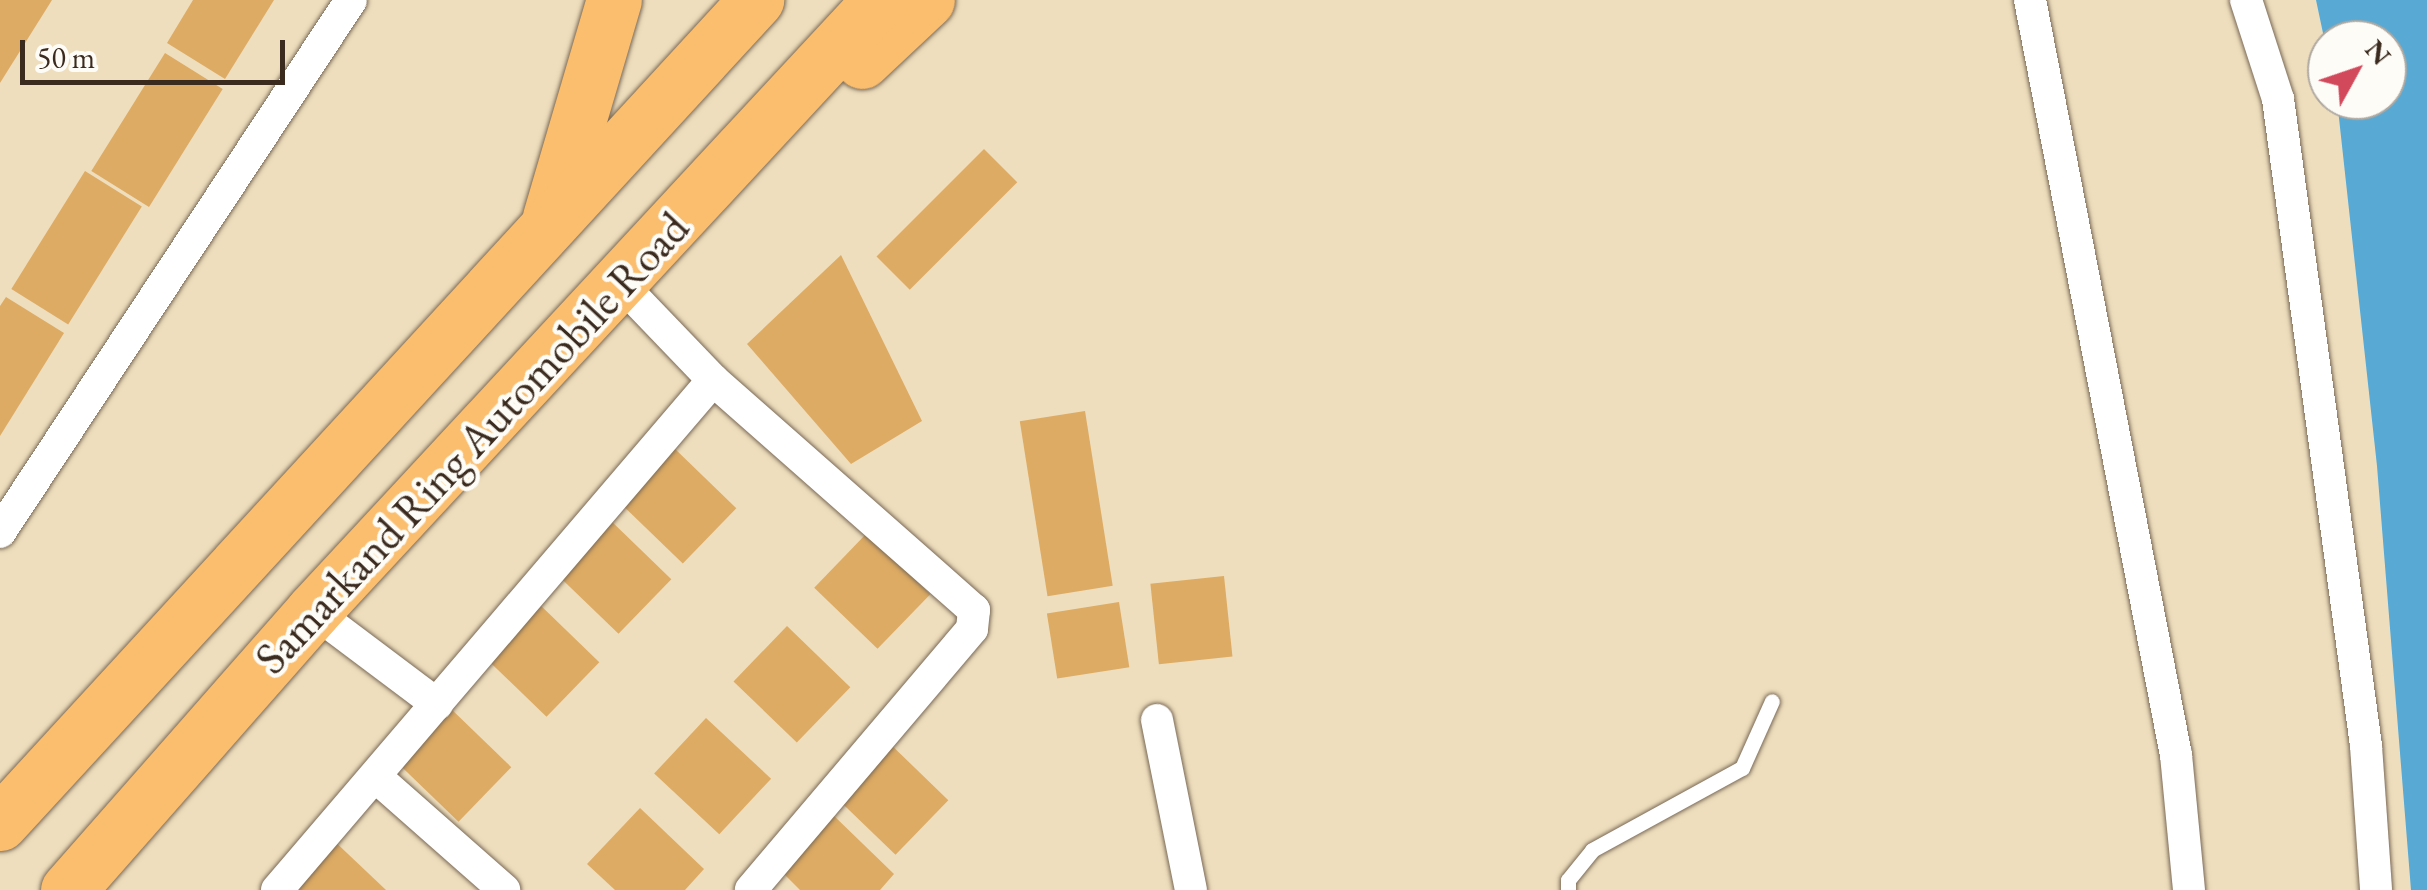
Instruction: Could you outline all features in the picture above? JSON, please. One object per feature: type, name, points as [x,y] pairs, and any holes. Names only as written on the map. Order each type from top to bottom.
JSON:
[{"type":"highway","points":[[548,226],[614,0]]},
{"type":"highway","name":"Samarkand Ring Automobile Road","points":[[0,822],[756,0]]},
{"type":"highway","name":"Samarkand Ring Automobile Road","points":[[68,890],[312,611],[622,284],[880,0]]},
{"type":"highway","points":[[622,284],[927,0]]},
{"type":"street","points":[[0,532],[351,0]]},
{"type":"street","points":[[2030,0],[2176,755],[2189,890]]},
{"type":"street","points":[[2246,0],[2278,100],[2366,746],[2376,890]]},
{"type":"street","points":[[622,284],[713,380],[974,610],[972,629],[752,890]]},
{"type":"street","points":[[278,890],[713,380]]},
{"type":"street","points":[[312,611],[437,704]]},
{"type":"street","points":[[1157,720],[1190,890]]},
{"type":"street","points":[[376,777],[504,890]]},
{"type":"lane","points":[[1568,890],[1568,880],[1592,850],[1742,768],[1772,701]]},
{"type":"water","points":[[2316,0],[2427,0],[2427,890],[2411,890],[2377,466],[2339,120],[2407,120],[2407,20],[2320,20]]},
{"type":"building","points":[[0,0],[52,0],[0,83]]},
{"type":"building","points":[[193,0],[274,0],[225,79],[167,43]]},
{"type":"building","points":[[165,53],[223,89],[149,207],[91,171]]},
{"type":"building","points":[[984,149],[1017,182],[910,290],[877,256]]},
{"type":"building","points":[[85,171],[142,207],[68,324],[11,289]]},
{"type":"building","points":[[841,255],[922,421],[851,464],[747,344]]},
{"type":"building","points":[[6,297],[64,333],[0,436],[0,306]]},
{"type":"building","points":[[1085,411],[1113,586],[1048,596],[1020,421]]},
{"type":"building","points":[[673,447],[736,508],[683,564],[620,502]]},
{"type":"building","points":[[608,518],[671,579],[619,634],[555,573]]},
{"type":"building","points":[[867,533],[930,594],[878,649],[814,588]]},
{"type":"building","points":[[1224,576],[1232,657],[1159,664],[1150,584]]},
{"type":"building","points":[[536,601],[599,662],[547,717],[483,656]]},
{"type":"building","points":[[1119,602],[1129,667],[1057,679],[1047,613]]},
{"type":"building","points":[[787,626],[850,687],[797,743],[734,681]]},
{"type":"building","points":[[448,706],[511,767],[459,822],[395,761]]},
{"type":"building","points":[[706,718],[771,779],[719,834],[654,774]]},
{"type":"building","points":[[885,739],[948,800],[896,855],[832,794]]},
{"type":"building","points":[[640,808],[704,869],[685,890],[615,890],[587,864]]},
{"type":"building","points":[[831,813],[894,874],[880,890],[800,890],[778,868]]},
{"type":"building","points":[[329,836],[386,890],[278,890]]}]
